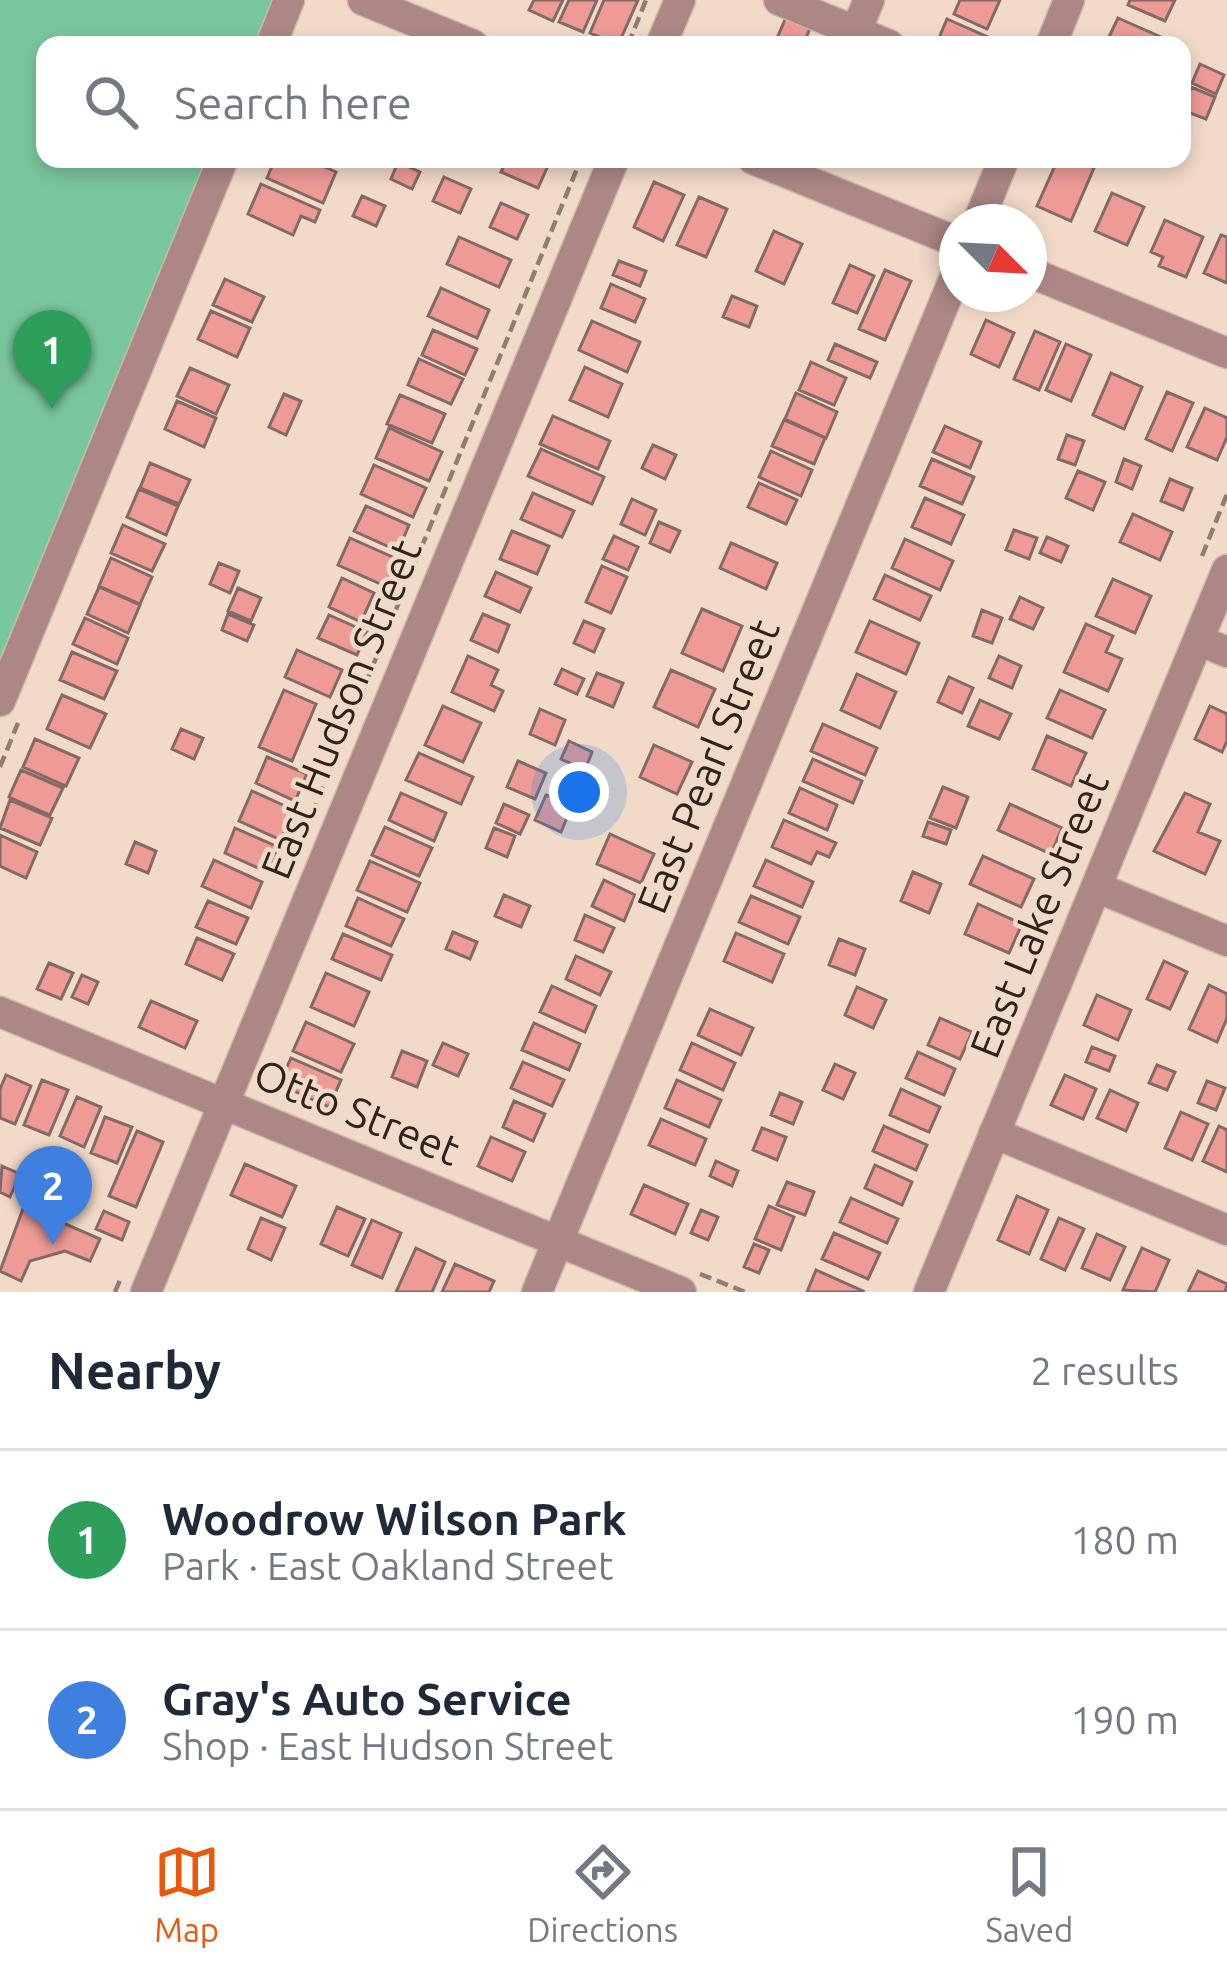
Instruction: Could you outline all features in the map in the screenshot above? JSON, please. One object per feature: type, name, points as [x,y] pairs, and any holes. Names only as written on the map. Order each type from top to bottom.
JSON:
[{"type":"street","points":[[275,36],[289,0]]},
{"type":"street","points":[[363,0],[451,36]]},
{"type":"street","points":[[665,36],[680,0]]},
{"type":"street","points":[[779,0],[866,36]]},
{"type":"street","points":[[856,32],[869,0]]},
{"type":"street","points":[[1055,36],[1070,0]]},
{"type":"street","points":[[0,701],[220,168]]},
{"type":"street","name":"East Hudson Street","points":[[135,1281],[224,1103],[610,168]]},
{"type":"street","points":[[774,168],[939,235]]},
{"type":"street","points":[[985,204],[1000,168]]},
{"type":"street","points":[[1047,279],[1227,353]]},
{"type":"street","name":"East Pearl Street","points":[[537,1292],[941,312]]},
{"type":"street","name":"East Lake Street","points":[[928,1292],[1096,887],[1213,646],[1227,570]]},
{"type":"street","points":[[1096,887],[1227,941]]},
{"type":"street","name":"Otto Street","points":[[0,1012],[681,1292]]},
{"type":"street","points":[[994,1133],[1227,1230]]},
{"type":"path","points":[[632,36],[646,0]]},
{"type":"path","points":[[304,831],[577,168]]},
{"type":"path","points":[[115,1292],[135,1281]]},
{"type":"green space","points":[[0,0],[272,0],[257,36],[36,36],[36,168],[202,168],[0,658]]},
{"type":"building","points":[[534,0],[563,0],[553,21],[529,10]]},
{"type":"building","points":[[569,0],[597,0],[583,32],[559,22]]},
{"type":"building","points":[[604,0],[638,0],[622,36],[590,33]]},
{"type":"building","points":[[960,0],[1000,0],[987,29],[954,14]]},
{"type":"building","points":[[1130,0],[1175,0],[1165,21],[1128,5]]},
{"type":"building","points":[[787,15],[811,26],[807,36],[778,36]]},
{"type":"building","points":[[1118,18],[1159,36],[1109,36]]},
{"type":"building","points":[[947,19],[985,36],[940,36]]},
{"type":"building","points":[[1200,64],[1224,75],[1216,94],[1192,83]]},
{"type":"building","points":[[1191,87],[1215,97],[1206,119],[1191,113]]},
{"type":"building","points":[[271,168],[336,172],[323,203],[267,178]]},
{"type":"building","points":[[396,168],[420,172],[412,189],[391,179]]},
{"type":"building","points":[[503,168],[547,168],[538,188],[501,172]]},
{"type":"building","points":[[1054,168],[1094,168],[1071,221],[1047,210],[1047,204],[1038,204]]},
{"type":"building","points":[[444,177],[471,189],[460,213],[433,201]]},
{"type":"building","points":[[654,182],[684,195],[663,241],[634,227]]},
{"type":"building","points":[[261,184],[320,210],[315,222],[301,216],[293,235],[248,214]]},
{"type":"building","points":[[1112,193],[1144,207],[1127,245],[1095,231]]},
{"type":"building","points":[[362,196],[385,206],[376,226],[353,216]]},
{"type":"building","points":[[699,197],[727,209],[706,257],[677,245]]},
{"type":"building","points":[[501,203],[528,215],[517,239],[490,227]]},
{"type":"building","points":[[1165,220],[1203,237],[1186,277],[1159,266],[1163,257],[1151,252]]},
{"type":"building","points":[[774,231],[802,244],[784,284],[756,271]]},
{"type":"building","points":[[1221,235],[1227,237],[1227,283],[1204,273]]},
{"type":"building","points":[[459,237],[511,260],[499,287],[447,264]]},
{"type":"building","points":[[619,261],[646,271],[640,286],[613,275]]},
{"type":"building","points":[[850,265],[874,276],[857,313],[833,303]]},
{"type":"building","points":[[885,270],[911,281],[885,340],[859,329]]},
{"type":"building","points":[[225,279],[264,297],[252,322],[213,305]]},
{"type":"building","points":[[611,284],[645,299],[635,322],[601,308]]},
{"type":"building","points":[[441,288],[489,310],[477,338],[428,316]]},
{"type":"building","points":[[732,296],[757,306],[749,327],[723,317]]},
{"type":"building","points":[[211,311],[250,328],[237,357],[198,339]]},
{"type":"building","points":[[986,320],[1014,333],[999,367],[971,354]]},
{"type":"building","points":[[592,321],[640,342],[627,372],[579,350]]},
{"type":"building","points":[[433,330],[477,349],[465,375],[422,355]]},
{"type":"building","points":[[1035,331],[1060,342],[1039,390],[1014,379]]},
{"type":"building","points":[[835,344],[877,362],[870,378],[828,360]]},
{"type":"building","points":[[1066,344],[1091,355],[1071,401],[1046,390]]},
{"type":"building","points":[[419,359],[463,379],[451,404],[408,385]]},
{"type":"building","points":[[811,362],[846,378],[834,405],[799,390]]},
{"type":"building","points":[[585,367],[622,384],[608,417],[570,400]]},
{"type":"building","points":[[190,368],[229,385],[216,414],[177,396]]},
{"type":"building","points":[[1111,373],[1142,387],[1124,429],[1093,415]]},
{"type":"building","points":[[1167,392],[1193,403],[1172,451],[1146,439]]},
{"type":"building","points":[[796,393],[837,412],[826,438],[785,419]]},
{"type":"building","points":[[284,394],[301,401],[286,435],[269,427]]},
{"type":"building","points":[[400,395],[445,414],[432,443],[387,424]]},
{"type":"building","points":[[177,401],[216,418],[204,447],[165,429]]},
{"type":"building","points":[[1205,408],[1227,418],[1227,437],[1217,460],[1187,447]]},
{"type":"building","points":[[553,416],[610,441],[598,469],[540,444]]},
{"type":"building","points":[[784,420],[825,438],[814,464],[772,446]]},
{"type":"building","points":[[945,426],[981,442],[970,468],[933,452]]},
{"type":"building","points":[[389,428],[442,452],[429,481],[376,458]]},
{"type":"building","points":[[1067,435],[1084,441],[1075,465],[1058,459]]},
{"type":"building","points":[[653,445],[676,455],[665,479],[642,468]]},
{"type":"building","points":[[541,449],[604,477],[592,504],[528,476]]},
{"type":"building","points":[[771,451],[812,470],[801,496],[759,477]]},
{"type":"building","points":[[932,459],[974,477],[962,504],[920,486]]},
{"type":"building","points":[[1124,459],[1141,466],[1132,489],[1116,482]]},
{"type":"building","points":[[150,463],[190,480],[179,504],[140,488]]},
{"type":"building","points":[[374,465],[426,488],[413,517],[361,494]]},
{"type":"building","points":[[1078,471],[1105,482],[1093,510],[1066,498]]},
{"type":"building","points":[[1170,479],[1192,488],[1183,510],[1161,501]]},
{"type":"building","points":[[759,483],[797,500],[786,524],[748,507]]},
{"type":"building","points":[[139,489],[178,506],[166,535],[127,517]]},
{"type":"building","points":[[533,493],[574,511],[562,537],[521,519]]},
{"type":"building","points":[[925,498],[964,515],[951,544],[912,527]]},
{"type":"building","points":[[632,499],[656,510],[645,535],[621,524]]},
{"type":"building","points":[[366,506],[409,525],[398,551],[354,531]]},
{"type":"building","points":[[1133,514],[1172,532],[1160,560],[1120,542]]},
{"type":"building","points":[[659,522],[680,531],[670,552],[650,543]]},
{"type":"building","points":[[123,525],[165,544],[152,571],[111,553]]},
{"type":"building","points":[[1014,530],[1037,538],[1029,559],[1006,550]]},
{"type":"building","points":[[512,531],[549,546],[537,574],[500,559]]},
{"type":"building","points":[[614,536],[638,547],[628,570],[603,559]]},
{"type":"building","points":[[1047,537],[1068,546],[1061,562],[1040,553]]},
{"type":"building","points":[[350,538],[397,559],[385,586],[338,565]]},
{"type":"building","points":[[905,539],[953,561],[940,590],[892,568]]},
{"type":"building","points":[[731,543],[777,563],[766,589],[720,568]]},
{"type":"building","points":[[111,558],[152,577],[140,604],[99,586]]},
{"type":"building","points":[[219,563],[239,571],[230,593],[210,584]]},
{"type":"building","points":[[602,566],[627,577],[611,613],[586,602]]},
{"type":"building","points":[[496,572],[531,588],[520,612],[485,596]]},
{"type":"building","points":[[885,575],[931,596],[920,620],[874,599]]},
{"type":"building","points":[[342,578],[374,593],[361,622],[329,607]]},
{"type":"building","points":[[1113,579],[1151,596],[1135,633],[1096,616]]},
{"type":"building","points":[[99,587],[140,605],[128,633],[87,614]]},
{"type":"building","points":[[238,588],[261,598],[251,621],[228,611]]},
{"type":"building","points":[[1020,597],[1043,608],[1033,629],[1010,619]]},
{"type":"building","points":[[702,609],[742,626],[723,671],[682,653]]},
{"type":"building","points":[[982,610],[1002,618],[992,643],[973,636]]},
{"type":"building","points":[[228,614],[254,625],[247,641],[222,630]]},
{"type":"building","points":[[483,614],[509,625],[498,652],[471,640]]},
{"type":"building","points":[[329,615],[367,632],[357,655],[318,638]]},
{"type":"building","points":[[85,618],[128,638],[117,664],[73,644]]},
{"type":"building","points":[[584,621],[604,629],[594,652],[574,643]]},
{"type":"building","points":[[870,621],[919,643],[906,674],[856,652]]},
{"type":"building","points":[[1086,624],[1113,636],[1106,652],[1122,659],[1108,691],[1064,672]]},
{"type":"building","points":[[297,650],[342,670],[330,697],[285,677]]},
{"type":"building","points":[[72,652],[117,671],[104,699],[60,680]]},
{"type":"building","points":[[468,656],[498,670],[491,685],[503,691],[494,711],[452,692]]},
{"type":"building","points":[[999,656],[1021,666],[1012,688],[989,678]]},
{"type":"building","points":[[562,669],[584,679],[577,694],[555,684]]},
{"type":"building","points":[[671,670],[715,689],[698,727],[654,707]]},
{"type":"building","points":[[597,673],[623,683],[613,707],[587,696]]},
{"type":"building","points":[[857,674],[896,692],[880,728],[841,710]]},
{"type":"building","points":[[949,677],[973,688],[962,713],[938,702]]},
{"type":"building","points":[[284,690],[316,704],[292,761],[259,747]]},
{"type":"building","points":[[1060,690],[1105,710],[1092,738],[1047,718]]},
{"type":"building","points":[[62,695],[106,714],[90,748],[47,729]]},
{"type":"building","points":[[980,700],[1011,714],[999,739],[968,726]]},
{"type":"building","points":[[443,706],[481,723],[463,762],[425,745]]},
{"type":"building","points":[[1210,706],[1227,714],[1222,752],[1195,739]]},
{"type":"building","points":[[540,709],[565,720],[555,745],[530,734]]},
{"type":"building","points":[[823,724],[877,748],[865,775],[811,751]]},
{"type":"building","points":[[181,729],[203,738],[194,759],[172,749]]},
{"type":"building","points":[[1047,736],[1086,753],[1071,786],[1033,769]]},
{"type":"building","points":[[35,739],[79,758],[66,786],[23,767]]},
{"type":"building","points":[[569,741],[592,752],[585,770],[561,759]]},
{"type":"building","points":[[654,745],[692,762],[677,794],[640,777]]},
{"type":"building","points":[[419,753],[473,777],[461,804],[406,780]]},
{"type":"building","points":[[267,757],[307,774],[295,801],[256,783]]},
{"type":"building","points":[[813,759],[862,781],[853,803],[803,781]]},
{"type":"building","points":[[518,761],[546,773],[535,799],[507,787]]},
{"type":"building","points":[[21,770],[63,788],[50,815],[9,797]]},
{"type":"building","points":[[943,787],[968,797],[956,828],[930,818]]},
{"type":"building","points":[[800,788],[837,805],[827,830],[789,813]]},
{"type":"building","points":[[252,791],[294,810],[281,840],[239,821]]},
{"type":"building","points":[[401,793],[446,813],[434,841],[389,820]]},
{"type":"building","points":[[1185,793],[1210,804],[1198,832],[1220,841],[1205,874],[1154,851]]},
{"type":"building","points":[[546,795],[572,806],[561,832],[535,820]]},
{"type":"building","points":[[10,800],[52,818],[40,845],[0,828]]},
{"type":"building","points":[[504,804],[529,815],[520,834],[496,823]]},
{"type":"building","points":[[1010,804],[1062,828],[1051,854],[998,830]]},
{"type":"building","points":[[784,820],[836,843],[829,857],[817,852],[811,864],[772,847]]},
{"type":"building","points":[[928,822],[951,830],[946,844],[923,836]]},
{"type":"building","points":[[385,827],[432,848],[419,876],[372,855]]},
{"type":"building","points":[[235,828],[278,847],[267,872],[225,853]]},
{"type":"building","points":[[494,828],[515,836],[507,857],[486,848]]},
{"type":"building","points":[[610,834],[654,854],[641,883],[597,864]]},
{"type":"building","points":[[0,835],[37,852],[26,878],[0,866]]},
{"type":"building","points":[[135,842],[156,851],[148,873],[126,864]]},
{"type":"building","points":[[983,856],[1034,879],[1021,907],[970,884]]},
{"type":"building","points":[[214,860],[262,882],[251,908],[202,886]]},
{"type":"building","points":[[766,860],[813,882],[802,907],[754,886]]},
{"type":"building","points":[[370,861],[420,883],[407,912],[357,890]]},
{"type":"building","points":[[913,872],[941,884],[929,913],[901,901]]},
{"type":"building","points":[[604,880],[635,895],[624,921],[592,906]]},
{"type":"building","points":[[504,895],[530,906],[521,927],[495,916]]},
{"type":"building","points":[[751,896],[800,917],[788,944],[739,922]]},
{"type":"building","points":[[358,898],[404,919],[391,946],[346,926]]},
{"type":"building","points":[[208,901],[248,918],[236,944],[196,927]]},
{"type":"building","points":[[978,904],[1022,924],[1009,953],[965,934]]},
{"type":"building","points":[[585,915],[614,928],[603,952],[575,940]]},
{"type":"building","points":[[453,932],[477,942],[470,959],[446,949]]},
{"type":"building","points":[[736,933],[784,954],[772,982],[724,961]]},
{"type":"building","points":[[343,934],[392,955],[381,980],[332,959]]},
{"type":"building","points":[[197,938],[234,954],[222,980],[186,964]]},
{"type":"building","points":[[839,939],[865,949],[855,975],[829,965]]},
{"type":"building","points":[[576,956],[611,972],[600,995],[566,979]]},
{"type":"building","points":[[1164,961],[1187,972],[1170,1009],[1147,999]]},
{"type":"building","points":[[49,963],[73,973],[61,999],[37,989]]},
{"type":"building","points":[[326,973],[369,992],[354,1026],[311,1007]]},
{"type":"building","points":[[82,975],[98,982],[88,1004],[72,997]]},
{"type":"building","points":[[1209,985],[1227,994],[1227,1018],[1217,1042],[1189,1029]]},
{"type":"building","points":[[552,986],[596,1006],[585,1032],[540,1012]]},
{"type":"building","points":[[857,987],[886,1000],[873,1028],[845,1015]]},
{"type":"building","points":[[1097,995],[1131,1010],[1118,1040],[1084,1025]]},
{"type":"building","points":[[151,1001],[197,1021],[185,1048],[139,1027]]},
{"type":"building","points":[[710,1009],[753,1028],[741,1055],[698,1035]]},
{"type":"building","points":[[940,1018],[972,1032],[960,1059],[928,1045]]},
{"type":"building","points":[[306,1022],[354,1044],[341,1072],[293,1051]]},
{"type":"building","points":[[534,1023],[580,1044],[569,1070],[522,1050]]},
{"type":"building","points":[[443,1043],[468,1054],[458,1076],[433,1065]]},
{"type":"building","points":[[692,1043],[735,1063],[723,1090],[680,1070]]},
{"type":"building","points":[[1092,1047],[1115,1056],[1109,1071],[1086,1062]]},
{"type":"building","points":[[402,1051],[427,1061],[417,1087],[392,1077]]},
{"type":"building","points":[[918,1052],[955,1069],[944,1095],[906,1078]]},
{"type":"building","points":[[291,1058],[341,1080],[329,1107],[279,1084]]},
{"type":"building","points":[[523,1062],[564,1080],[552,1106],[511,1088]]},
{"type":"building","points":[[835,1064],[855,1073],[843,1099],[823,1090]]},
{"type":"building","points":[[1157,1065],[1175,1072],[1167,1090],[1149,1083]]},
{"type":"building","points":[[6,1075],[31,1086],[15,1124],[0,1118],[0,1089]]},
{"type":"building","points":[[1065,1075],[1096,1089],[1083,1119],[1051,1105]]},
{"type":"building","points":[[42,1080],[68,1090],[49,1135],[24,1125]]},
{"type":"building","points":[[677,1080],[721,1100],[709,1127],[665,1108]]},
{"type":"building","points":[[1207,1081],[1225,1088],[1216,1110],[1198,1103]]},
{"type":"building","points":[[901,1089],[940,1107],[929,1132],[890,1115]]},
{"type":"building","points":[[1110,1090],[1138,1103],[1126,1131],[1097,1118]]},
{"type":"building","points":[[780,1093],[802,1102],[793,1124],[771,1115]]},
{"type":"building","points":[[77,1097],[101,1107],[84,1147],[60,1136]]},
{"type":"building","points":[[514,1101],[545,1114],[533,1141],[503,1127]]},
{"type":"building","points":[[1181,1112],[1208,1124],[1192,1160],[1165,1148]]},
{"type":"building","points":[[105,1117],[132,1127],[117,1163],[91,1153]]},
{"type":"building","points":[[661,1119],[706,1139],[695,1165],[649,1145]]},
{"type":"building","points":[[884,1126],[927,1145],[916,1170],[873,1151]]},
{"type":"building","points":[[1219,1126],[1227,1130],[1227,1172],[1203,1161]]},
{"type":"building","points":[[762,1128],[786,1137],[777,1160],[753,1150]]},
{"type":"building","points":[[137,1131],[163,1142],[136,1207],[109,1196]]},
{"type":"building","points":[[491,1137],[525,1152],[512,1181],[478,1166]]},
{"type":"building","points":[[716,1161],[738,1171],[732,1186],[710,1176]]},
{"type":"building","points":[[245,1164],[296,1186],[282,1217],[231,1195]]},
{"type":"building","points":[[875,1165],[912,1182],[902,1205],[865,1188]]},
{"type":"building","points":[[2,1166],[20,1174],[10,1197],[0,1192]]},
{"type":"building","points":[[787,1182],[814,1192],[805,1215],[777,1205]]},
{"type":"building","points":[[644,1185],[688,1204],[675,1234],[631,1214]]},
{"type":"building","points":[[1017,1196],[1048,1210],[1029,1254],[998,1240]]},
{"type":"building","points":[[851,1198],[898,1219],[887,1243],[840,1222]]},
{"type":"building","points":[[24,1206],[100,1239],[90,1261],[65,1251],[30,1261],[21,1281],[0,1271]]},
{"type":"building","points":[[769,1206],[794,1217],[781,1250],[755,1239]]},
{"type":"building","points":[[337,1207],[365,1219],[348,1256],[321,1244]]},
{"type":"building","points":[[701,1210],[718,1217],[708,1240],[691,1233]]},
{"type":"building","points":[[104,1211],[129,1222],[122,1240],[96,1229]]},
{"type":"building","points":[[261,1218],[285,1228],[271,1260],[248,1249]]},
{"type":"building","points":[[1059,1218],[1084,1229],[1065,1270],[1041,1259]]},
{"type":"building","points":[[372,1220],[401,1233],[382,1278],[352,1265]]},
{"type":"building","points":[[834,1233],[880,1253],[868,1279],[822,1259]]},
{"type":"building","points":[[1097,1234],[1125,1247],[1110,1280],[1082,1268]]},
{"type":"building","points":[[754,1244],[769,1250],[759,1273],[744,1267]]},
{"type":"building","points":[[416,1248],[445,1262],[432,1292],[396,1292]]},
{"type":"building","points":[[1142,1248],[1169,1260],[1155,1292],[1123,1290]]},
{"type":"building","points":[[455,1264],[494,1281],[489,1292],[442,1292]]},
{"type":"building","points":[[816,1270],[863,1291],[807,1292]]},
{"type":"building","points":[[1198,1271],[1227,1284],[1225,1292],[1188,1292]]},
{"type":"place","name":"Woodrow Wilson Park","points":[[52,409]]},
{"type":"place","name":"Gray's Auto Service","points":[[53,1245]]}]
